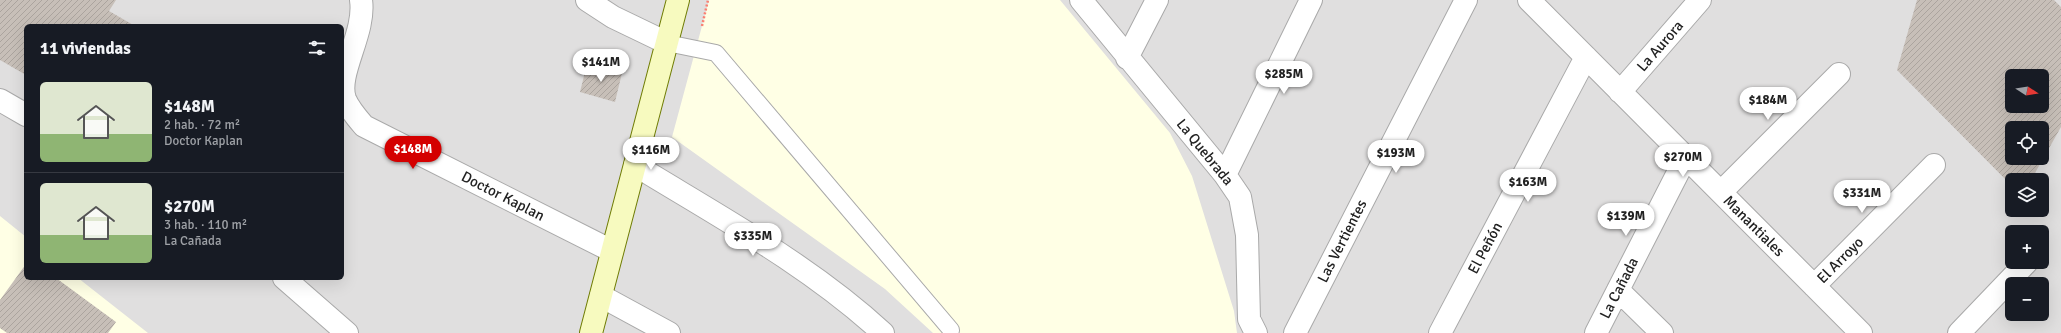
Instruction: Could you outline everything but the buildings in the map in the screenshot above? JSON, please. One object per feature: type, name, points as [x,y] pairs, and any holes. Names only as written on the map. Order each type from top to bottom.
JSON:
[{"type":"main road","points":[[591,333],[678,0]]},
{"type":"street","name":"Doctor Kaplan","points":[[344,78],[359,34],[362,9],[361,0]]},
{"type":"street","points":[[587,0],[614,17],[667,43]]},
{"type":"street","name":"La Quebrada","points":[[1080,0],[1225,175],[1240,197],[1247,234],[1249,319],[1256,333]]},
{"type":"street","points":[[1127,58],[1158,0]]},
{"type":"street","points":[[1225,175],[1311,0]]},
{"type":"street","name":"Las Vertientes","points":[[1295,333],[1466,0]]},
{"type":"street","name":"Manantiales","points":[[1529,0],[1861,333]]},
{"type":"street","name":"La Aurora","points":[[1620,92],[1700,0]]},
{"type":"street","name":"El Peñón","points":[[1440,333],[1586,57]]},
{"type":"street","points":[[1721,192],[1839,74]]},
{"type":"street","name":"Doctor Kaplan","points":[[344,89],[345,97],[352,112],[364,126],[612,251]]},
{"type":"street","points":[[0,100],[24,114]]},
{"type":"street","name":"La Cañada","points":[[1596,333],[1686,157]]},
{"type":"street","points":[[635,165],[794,262],[858,310],[883,333]]},
{"type":"street","name":"El Arroyo","points":[[1814,286],[1934,165]]},
{"type":"street","points":[[1960,333],[2020,269]]},
{"type":"street","points":[[286,280],[347,333]]},
{"type":"street","points":[[1618,290],[1662,333]]},
{"type":"street","points":[[601,296],[669,333]]},
{"type":"lane","points":[[667,43],[716,53],[951,330]]},
{"type":"shaded area","points":[[0,0],[2061,0],[2061,333],[0,333]]},
{"type":"shaded area","points":[[709,0],[1060,0],[1170,133],[1192,176],[1234,311],[1237,333],[933,333],[885,289],[672,137]]},
{"type":"shaded area","points":[[0,216],[24,235],[24,280],[81,280],[148,333],[0,333]]}]
